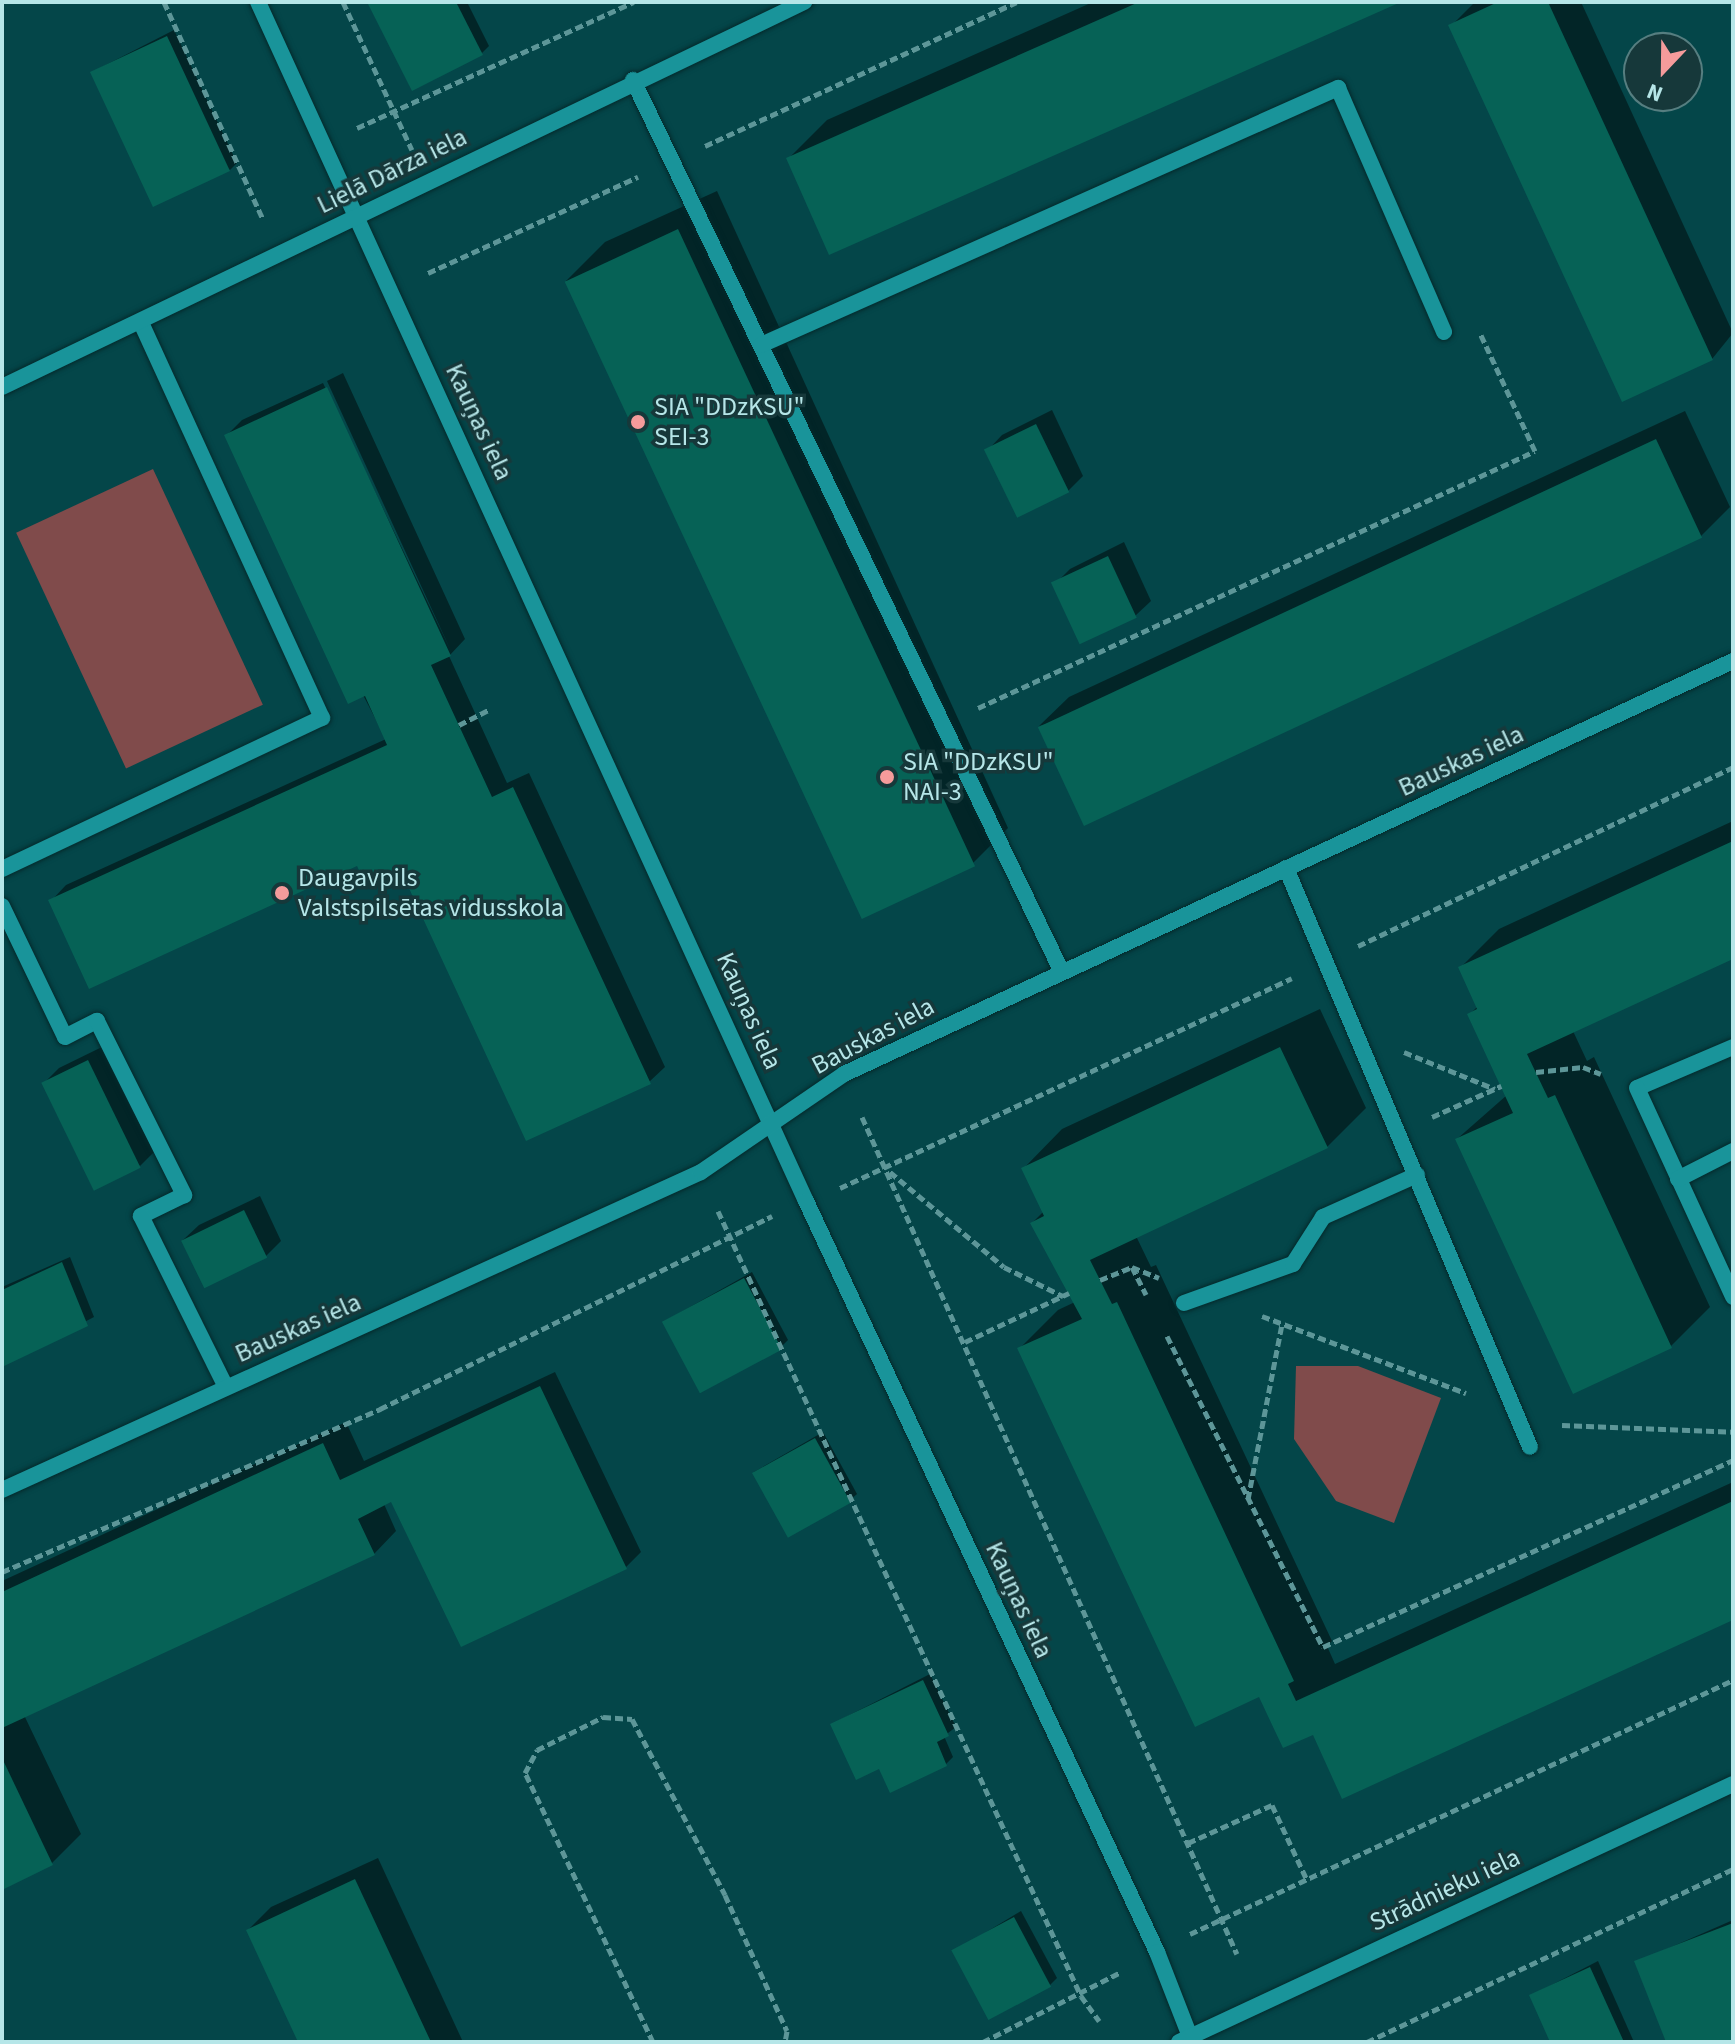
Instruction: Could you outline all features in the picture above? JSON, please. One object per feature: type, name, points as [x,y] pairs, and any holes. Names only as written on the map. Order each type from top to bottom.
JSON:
[{"type":"street","name":"Kauņas iela","points":[[258,2],[806,1201],[1150,1938],[1187,2040]]},
{"type":"street","name":"Lielā Dārza iela","points":[[2,387],[141,323],[633,80],[804,2]]},
{"type":"street","points":[[633,80],[1061,970]]},
{"type":"street","points":[[761,345],[1338,88],[1444,332]]},
{"type":"street","points":[[2,869],[322,718],[141,323]]},
{"type":"street","name":"Bauskas iela","points":[[2,1490],[701,1172],[844,1074],[1061,970],[1733,661]]},
{"type":"street","points":[[1286,868],[1530,1447]]},
{"type":"street","points":[[2,906],[65,1037],[97,1021],[184,1195],[141,1216],[226,1387]]},
{"type":"street","points":[[1733,1047],[1637,1088],[1733,1297]]},
{"type":"street","points":[[1678,1179],[1733,1151]]},
{"type":"street","points":[[1184,1303],[1293,1264],[1323,1217],[1417,1175]]},
{"type":"street","name":"Strādnieku iela","points":[[1187,2040],[1733,1784]]},
{"type":"path","points":[[164,2],[264,222]]},
{"type":"path","points":[[343,2],[412,150]]},
{"type":"path","points":[[353,130],[634,2]]},
{"type":"path","points":[[428,273],[1016,2]]},
{"type":"path","points":[[944,724],[1535,451],[1484,334],[1444,332]]},
{"type":"path","points":[[459,725],[488,710]]},
{"type":"path","points":[[1355,1031],[1498,1088],[1398,1131]]},
{"type":"path","points":[[1536,1072],[1583,1067],[1637,1088]]},
{"type":"path","points":[[862,1117],[1237,1954]]},
{"type":"path","points":[[2,1572],[380,1409],[732,1234],[887,1169]]},
{"type":"path","points":[[887,1169],[1004,1267],[1066,1295],[965,1342]]},
{"type":"path","points":[[718,1211],[732,1234],[1081,1996],[1099,2021]]},
{"type":"path","points":[[1132,1267],[1153,1308]]},
{"type":"path","points":[[1100,1280],[1132,1267],[1519,1418],[1733,1432]]},
{"type":"path","points":[[1160,1322],[1323,1647],[1733,1460]]},
{"type":"path","points":[[1248,1499],[1282,1324]]},
{"type":"path","points":[[1189,1934],[1733,1680]]},
{"type":"path","points":[[653,2042],[525,1773],[537,1750],[603,1717],[632,1719],[725,1895],[787,2031],[785,2042]]},
{"type":"path","points":[[1188,1843],[1272,1805],[1306,1878]]},
{"type":"path","points":[[1367,2042],[1733,1869]]},
{"type":"path","points":[[983,2042],[1081,1996],[1119,1973]]},
{"type":"shaded area","points":[[153,469],[263,705],[126,768],[16,533]]},
{"type":"shaded area","points":[[1296,1366],[1358,1366],[1441,1398],[1394,1523],[1336,1501],[1294,1439]]},
{"type":"building","points":[[367,2],[456,2],[483,55],[412,91]]},
{"type":"building","points":[[1139,2],[1401,2],[829,255],[786,158]]},
{"type":"building","points":[[1498,2],[1548,2],[1713,360],[1622,402],[1448,25]]},
{"type":"building","points":[[167,36],[230,171],[153,207],[90,72]]},
{"type":"building","points":[[678,229],[975,866],[862,919],[565,282]]},
{"type":"building","points":[[327,387],[451,656],[431,665],[492,797],[513,787],[651,1084],[526,1141],[401,871],[367,887],[357,866],[89,989],[48,900],[387,745],[365,696],[348,704],[224,435]]},
{"type":"building","points":[[1036,424],[1069,492],[1017,518],[984,449]]},
{"type":"building","points":[[1656,439],[1702,538],[1084,826],[1038,727]]},
{"type":"building","points":[[1108,556],[1137,618],[1080,644],[1051,583]]},
{"type":"building","points":[[1733,841],[1733,959],[1527,1054],[1548,1098],[1555,1095],[1672,1348],[1573,1394],[1455,1139],[1513,1113],[1467,1014],[1477,1009],[1458,967]]},
{"type":"building","points":[[1280,1047],[1328,1148],[1090,1260],[1112,1304],[1117,1302],[1294,1681],[1288,1684],[1296,1701],[1733,1501],[1733,1620],[1342,1799],[1313,1735],[1283,1748],[1259,1697],[1195,1727],[1017,1348],[1082,1319],[1030,1223],[1044,1216],[1021,1168]]},
{"type":"building","points":[[88,1060],[141,1168],[94,1191],[41,1083]]},
{"type":"building","points":[[244,1210],[267,1258],[204,1288],[181,1241]]},
{"type":"building","points":[[62,1262],[88,1326],[2,1367],[2,1290]]},
{"type":"building","points":[[744,1278],[782,1350],[700,1393],[662,1322]]},
{"type":"building","points":[[540,1386],[627,1569],[461,1647],[391,1502],[358,1519],[375,1555],[2,1728],[2,1592],[323,1443],[340,1480]]},
{"type":"building","points":[[815,1438],[851,1503],[788,1538],[752,1473]]},
{"type":"building","points":[[923,1680],[949,1736],[937,1742],[947,1766],[890,1793],[879,1769],[856,1780],[830,1724]]},
{"type":"building","points":[[2,1758],[53,1865],[2,1890]]},
{"type":"building","points":[[355,1879],[431,2042],[298,2042],[246,1930]]},
{"type":"building","points":[[1014,1917],[1051,1987],[988,2020],[951,1950]]},
{"type":"building","points":[[1733,1923],[1733,2042],[1666,2042],[1634,1961]]},
{"type":"building","points":[[1590,1967],[1624,2042],[1550,2042],[1529,1995]]},
{"type":"place","name":"SIA \"DDzKSU\" SEI-3","points":[[638,422]]},
{"type":"place","name":"SIA \"DDzKSU\" NAI-3","points":[[887,777]]},
{"type":"place","name":"Daugavpils Valstspilsētas vidusskola","points":[[282,893]]}]
